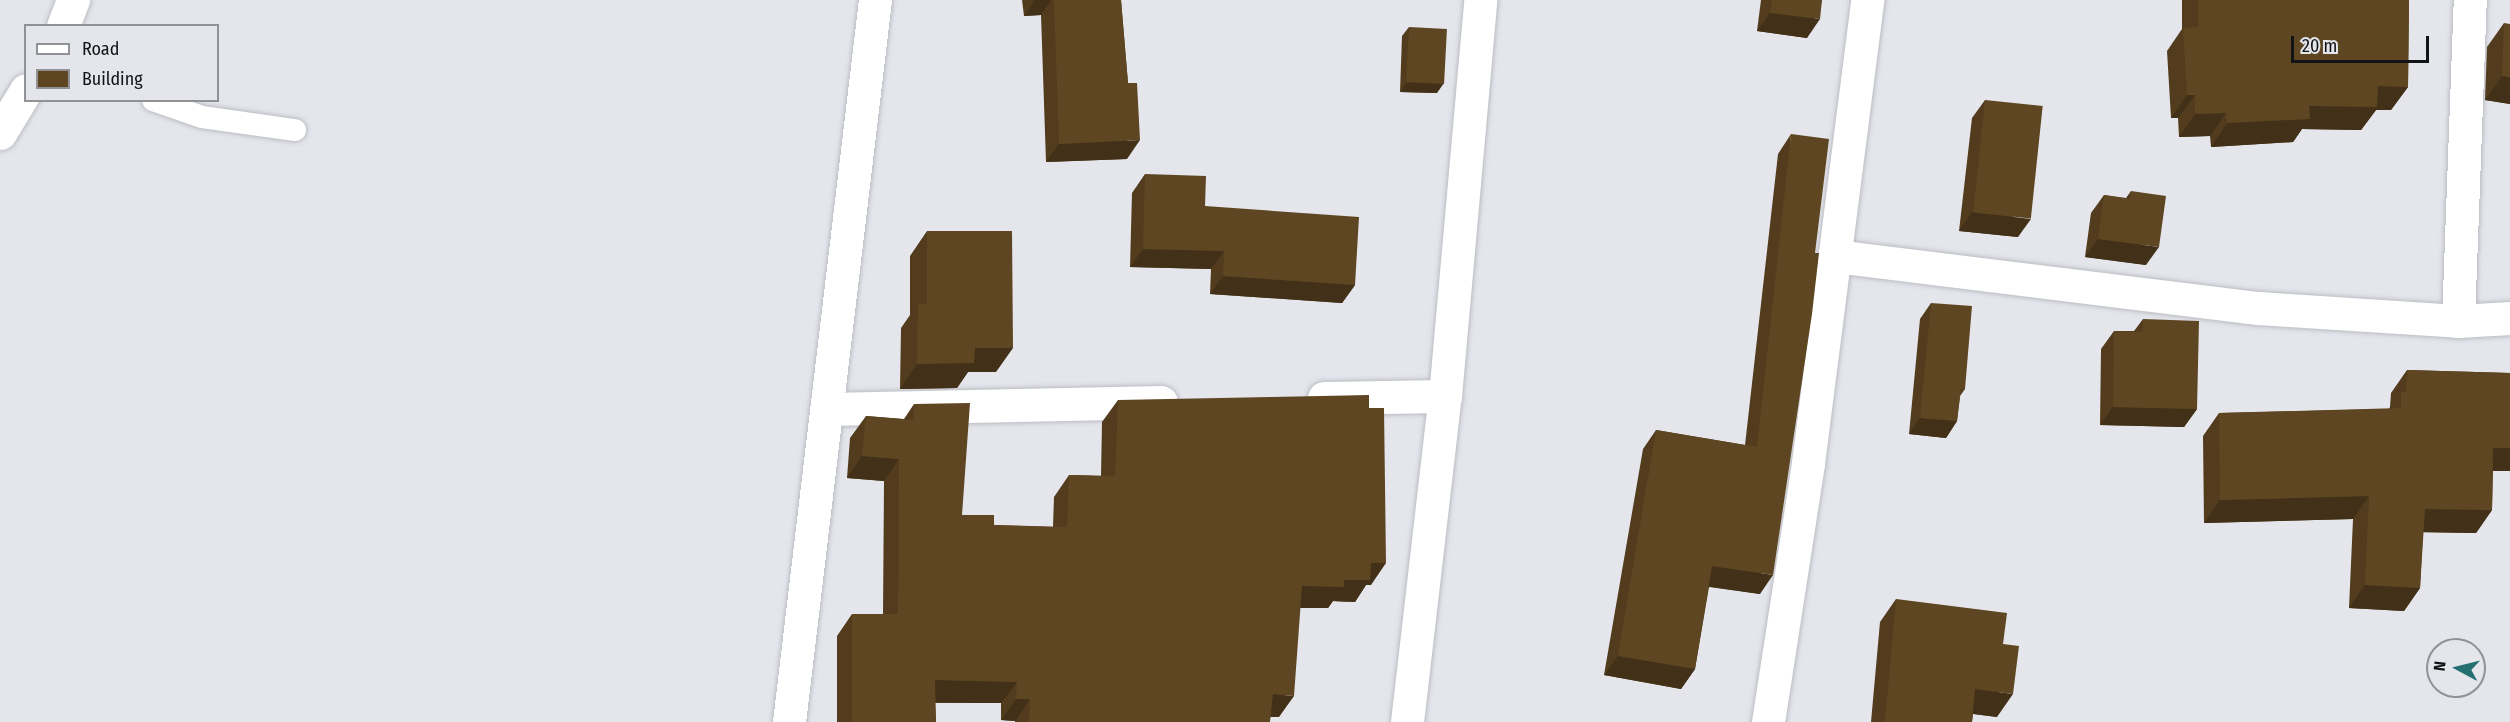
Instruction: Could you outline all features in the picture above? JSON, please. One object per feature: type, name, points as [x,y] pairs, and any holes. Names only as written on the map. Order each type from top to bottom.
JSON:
[{"type":"street","points":[[789,722],[875,0]]},
{"type":"street","points":[[1407,722],[1445,396],[1480,0]]},
{"type":"street","points":[[1768,722],[1808,463],[1868,0]]},
{"type":"street","points":[[2458,321],[2470,0]]},
{"type":"street","points":[[0,134],[24,93]]},
{"type":"street","points":[[1834,256],[2258,308],[2458,321],[2510,318]]},
{"type":"street","points":[[1290,399],[1445,396]]},
{"type":"street","points":[[827,409],[1195,401]]},
{"type":"lane","points":[[159,102],[202,117],[295,130]]},
{"type":"building","points":[[1054,0],[1121,0],[1128,83],[1137,83],[1140,140],[1059,144]]},
{"type":"building","points":[[1772,0],[1822,0],[1820,19],[1770,13]]},
{"type":"building","points":[[2198,0],[2409,0],[2408,87],[2378,86],[2377,107],[2309,106],[2310,119],[2227,123],[2226,113],[2195,114],[2195,95],[2187,95],[2183,28],[2198,27]]},
{"type":"building","points":[[2504,23],[2510,24],[2510,77],[2502,76]]},
{"type":"building","points":[[1409,27],[1447,29],[1444,84],[1406,82]]},
{"type":"building","points":[[1985,100],[2043,106],[2031,218],[1973,212]]},
{"type":"building","points":[[1791,134],[1829,139],[1815,253],[1819,253],[1812,314],[1773,575],[1712,566],[1695,669],[1618,656],[1656,430],[1757,447]]},
{"type":"building","points":[[1145,174],[1206,176],[1205,206],[1359,217],[1355,285],[1223,276],[1224,251],[1143,249]]},
{"type":"building","points":[[2131,191],[2166,196],[2159,247],[2098,239],[2104,195],[2130,199]]},
{"type":"building","points":[[927,231],[1012,231],[1013,348],[975,348],[974,363],[917,364],[918,304],[927,304]]},
{"type":"building","points":[[1931,303],[1972,306],[1965,389],[1961,389],[1957,421],[1920,418]]},
{"type":"building","points":[[2143,319],[2199,321],[2197,409],[2113,407],[2114,331],[2143,332]]},
{"type":"building","points":[[2407,370],[2510,373],[2510,448],[2493,448],[2492,510],[2425,509],[2420,588],[2365,585],[2369,496],[2220,500],[2219,413],[2401,408],[2401,392],[2406,392]]},
{"type":"building","points":[[1369,395],[1369,408],[1384,408],[1386,563],[1371,563],[1370,580],[1344,580],[1344,587],[1302,586],[1294,696],[1273,694],[1270,722],[1029,722],[1030,699],[1016,699],[1017,682],[935,680],[936,722],[852,722],[852,614],[898,614],[899,459],[862,456],[866,416],[914,420],[914,404],[970,403],[962,515],[994,515],[994,525],[1067,527],[1069,475],[1115,476],[1118,400]]},
{"type":"building","points":[[1896,599],[2007,613],[2003,644],[2019,646],[2013,694],[1975,689],[1972,722],[1885,722]]}]
